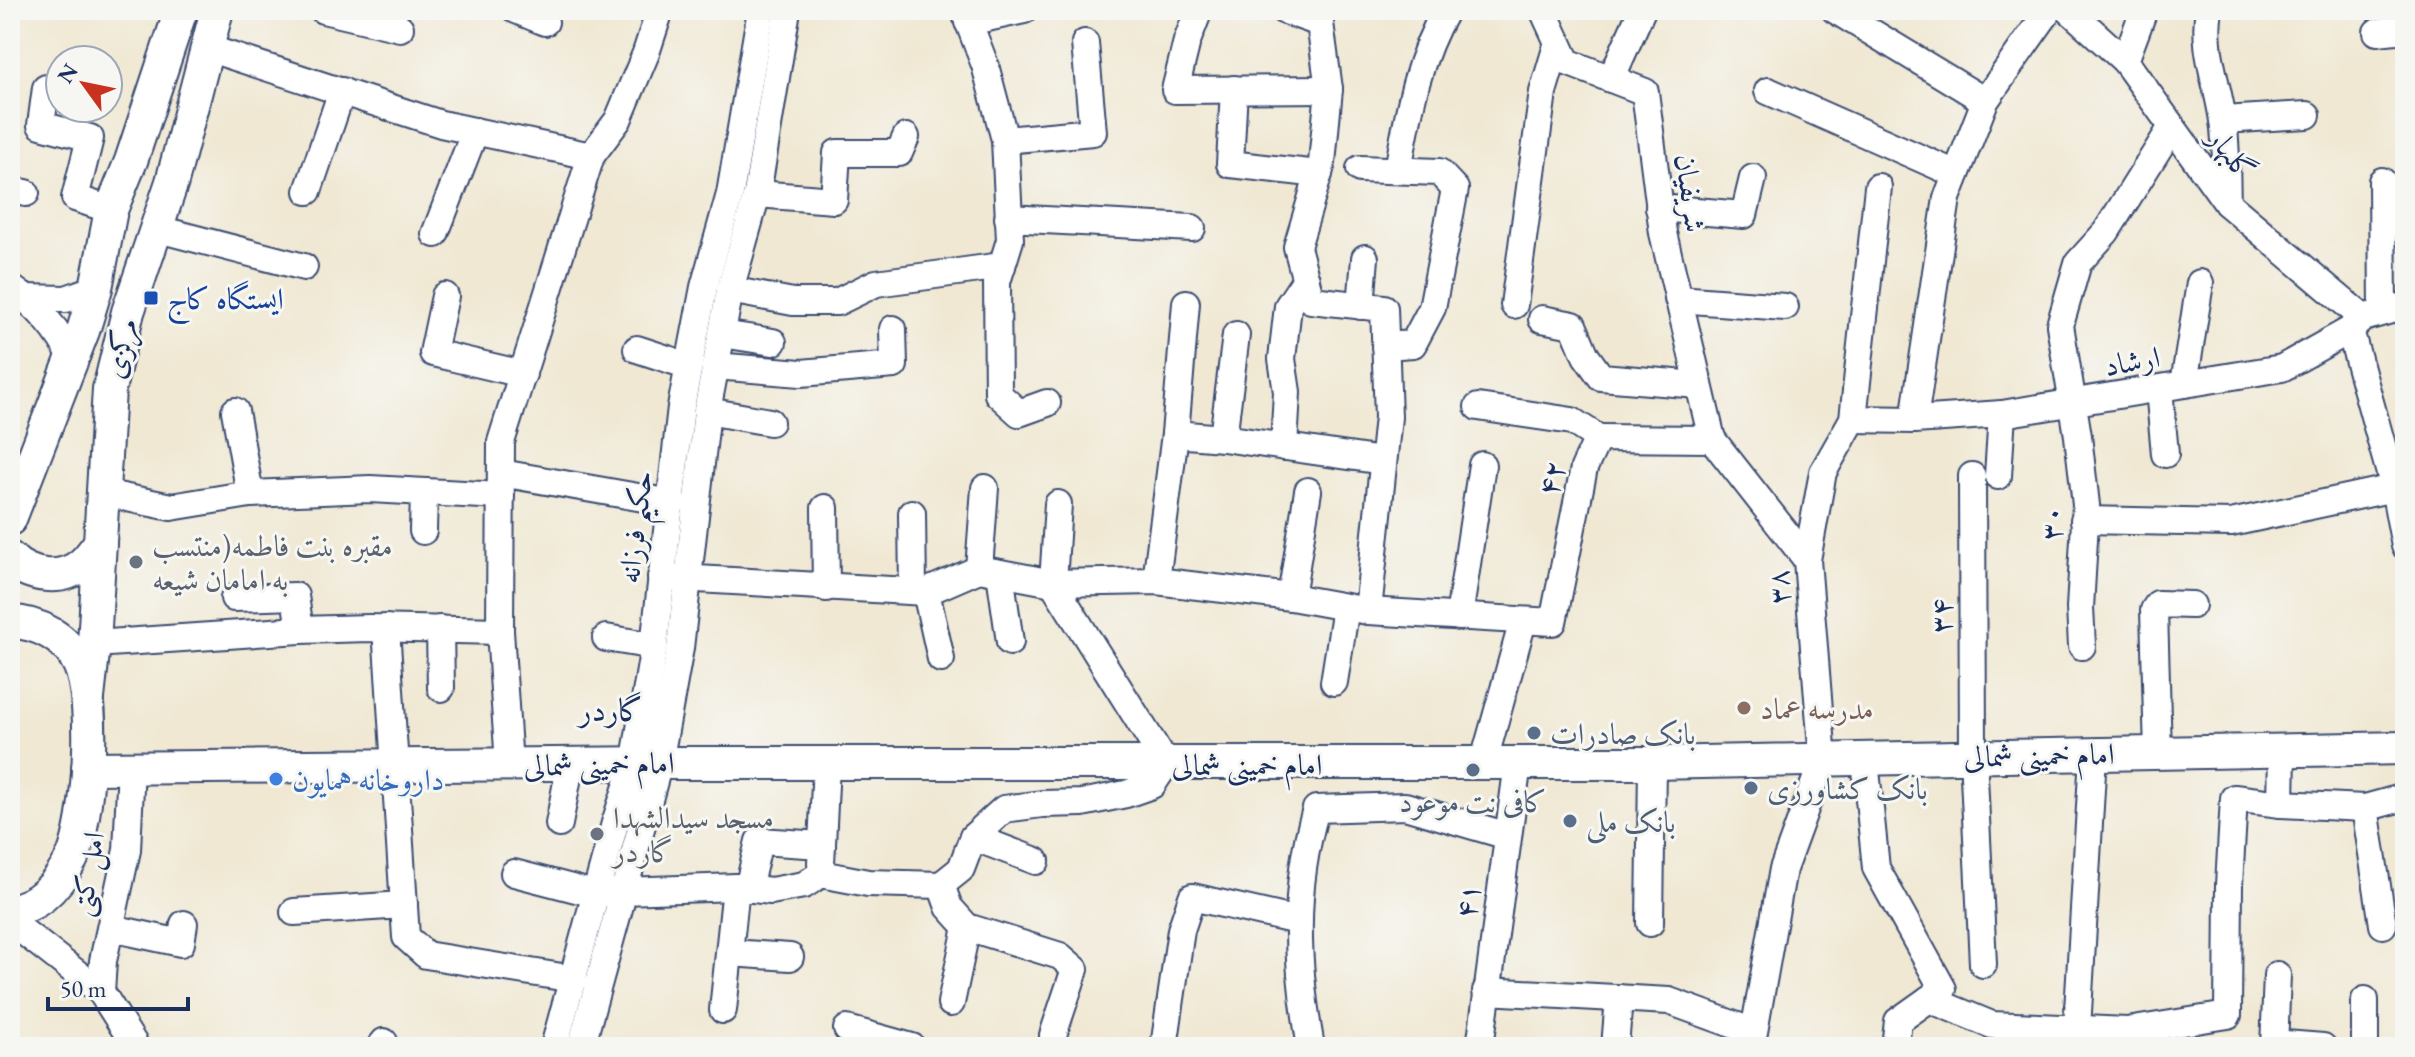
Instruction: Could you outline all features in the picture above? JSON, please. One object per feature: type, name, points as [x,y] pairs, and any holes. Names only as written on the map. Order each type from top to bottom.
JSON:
[{"type":"main road","name":"مرکزی","points":[[10,519],[73,360],[96,288],[111,210],[131,161],[181,10]]},
{"type":"main road","name":"مرکزی","points":[[88,698],[109,389],[128,312],[172,182],[217,10]]},
{"type":"main road","points":[[131,161],[153,162],[165,168],[172,182]]},
{"type":"main road","points":[[10,558],[18,567],[53,575],[80,566],[100,543]]},
{"type":"main road","points":[[10,622],[35,626],[56,635],[80,665],[88,698],[88,768],[74,854],[61,878],[15,920]]},
{"type":"main road","name":"امام خمینی شمالی","points":[[88,768],[1652,763],[2405,748]]},
{"type":"street","points":[[323,10],[400,28]]},
{"type":"street","points":[[516,10],[545,22]]},
{"type":"street","points":[[509,765],[500,631],[501,442],[591,156],[618,120],[660,10]]},
{"type":"street","name":"حکیم فرزانه","points":[[581,1047],[623,891],[646,764],[654,646],[698,505],[707,411],[702,366],[704,287],[730,194],[761,10]]},
{"type":"street","name":"حکیم فرزانه","points":[[554,1047],[595,894],[646,764],[680,648],[672,503],[681,407],[722,334],[730,290],[757,194],[787,10]]},
{"type":"street","points":[[1024,10],[966,16],[985,65],[1005,140],[1010,240],[997,282],[998,394],[1019,413],[1047,403]]},
{"type":"street","points":[[1199,10],[1187,41],[1175,90],[1329,89]]},
{"type":"street","points":[[1283,10],[1323,17],[1329,89],[1322,163],[1297,247],[1311,300],[1384,308],[1388,417],[1383,461],[1357,609],[1334,682]]},
{"type":"street","points":[[1398,170],[1416,78],[1434,31],[1446,10]]},
{"type":"street","name":"شریفیان","points":[[1543,10],[1567,62],[1645,92],[1659,208],[1712,439]]},
{"type":"street","points":[[1611,79],[1642,10]]},
{"type":"street","points":[[1914,420],[1947,198],[1985,101],[2049,10]]},
{"type":"street","name":"گلبهار","points":[[2069,10],[2125,61],[2227,203],[2375,317]]},
{"type":"street","points":[[2125,61],[2144,10]]},
{"type":"street","points":[[2209,10],[2210,69],[2223,120],[2227,203]]},
{"type":"street","points":[[1837,11],[1985,101]]},
{"type":"street","points":[[2377,32],[2405,29]]},
{"type":"street","points":[[1514,305],[1543,92],[1558,42]]},
{"type":"street","points":[[1005,140],[1093,132],[1085,43]]},
{"type":"street","points":[[207,48],[441,124],[591,156]]},
{"type":"street","points":[[1234,89],[1230,164],[1319,174]]},
{"type":"street","points":[[308,191],[342,91]]},
{"type":"street","points":[[1768,91],[1956,174]]},
{"type":"street","points":[[44,103],[41,125],[90,138],[75,198],[111,210]]},
{"type":"street","points":[[2223,120],[2307,115]]},
{"type":"street","name":"۳۰","points":[[2082,646],[2080,608],[2086,505],[2060,325],[2078,263],[2106,232],[2172,127]]},
{"type":"street","points":[[435,234],[475,131]]},
{"type":"street","points":[[757,194],[834,200],[837,153],[899,153],[906,137]]},
{"type":"street","points":[[1360,169],[1439,172],[1455,189],[1432,308],[1413,344],[1385,346]]},
{"type":"street","points":[[1659,208],[1744,215],[1753,178]]},
{"type":"street","points":[[2382,181],[2375,317],[2394,488],[2405,546]]},
{"type":"street","points":[[1853,419],[1878,187]]},
{"type":"street","points":[[1008,218],[1192,228]]},
{"type":"street","points":[[158,229],[304,267]]},
{"type":"street","points":[[1361,306],[1365,258]]},
{"type":"street","points":[[730,290],[793,302],[837,302],[876,283],[1002,266]]},
{"type":"street","points":[[1284,447],[1287,392],[1282,359],[1288,306],[1306,279]]},
{"type":"street","points":[[2165,454],[2171,386],[2200,283]]},
{"type":"street","points":[[18,292],[66,299],[96,288]]},
{"type":"street","points":[[18,292],[51,325],[73,360]]},
{"type":"street","points":[[445,296],[433,353],[523,374]]},
{"type":"street","points":[[1678,299],[1785,307]]},
{"type":"street","points":[[1156,581],[1175,434],[1186,303]]},
{"type":"street","name":"ارشاد","points":[[1853,419],[1914,420],[2002,414],[2282,368],[2375,317]]},
{"type":"street","points":[[1542,319],[1573,325],[1586,356],[1601,377],[1699,385]]},
{"type":"street","points":[[637,349],[702,366],[801,373],[894,365],[893,329]]},
{"type":"street","points":[[722,334],[773,342]]},
{"type":"street","points":[[1223,438],[1236,335]]},
{"type":"street","points":[[1492,401],[1572,421],[1598,438]]},
{"type":"street","points":[[235,411],[250,494]]},
{"type":"street","points":[[707,411],[770,422]]},
{"type":"street","points":[[1998,476],[2002,414]]},
{"type":"street","name":"۳۸","points":[[1823,760],[1807,560],[1823,472],[1853,419]]},
{"type":"street","points":[[1175,434],[1383,461]]},
{"type":"street","name":"۴۲","points":[[1523,621],[1553,622],[1584,468],[1598,438],[1712,439]]},
{"type":"street","points":[[1712,439],[1807,560]]},
{"type":"street","points":[[1459,617],[1482,465]]},
{"type":"street","name":"۳۴","points":[[1972,476],[1973,755],[1983,964]]},
{"type":"street","points":[[103,493],[171,507],[250,494],[370,489],[424,492],[501,485],[672,503]]},
{"type":"street","points":[[985,488],[990,571],[1010,642]]},
{"type":"street","points":[[2084,520],[2231,523],[2394,488]]},
{"type":"street","points":[[1291,597],[1308,491]]},
{"type":"street","points":[[423,531],[424,492]]},
{"type":"street","points":[[514,873],[595,894],[742,888],[771,891],[804,885],[821,874],[868,883],[941,885],[961,869],[973,837],[1004,809],[1082,803],[1152,785],[1166,764],[1053,583],[1058,504]]},
{"type":"street","points":[[825,508],[826,588]]},
{"type":"street","points":[[912,513],[919,592],[941,659]]},
{"type":"street","points":[[674,577],[919,592],[990,571],[1053,583],[1156,581],[1291,597],[1357,609],[1523,621],[1483,764]]},
{"type":"street","points":[[234,598],[295,596],[300,630]]},
{"type":"street","points":[[2158,754],[2154,610],[2158,604],[2192,605]]},
{"type":"street","points":[[94,644],[300,630],[386,628],[500,631]]},
{"type":"street","points":[[386,628],[406,937],[426,955],[574,979]]},
{"type":"street","points":[[440,629],[441,688]]},
{"type":"street","points":[[606,638],[654,646]]},
{"type":"street","points":[[2281,804],[2282,752]]},
{"type":"street","points":[[2077,1029],[2093,755]]},
{"type":"street","points":[[1486,991],[1669,1001],[1754,1040],[1783,869],[1823,760]]},
{"type":"street","points":[[1865,760],[1876,868],[1943,989],[1898,1021],[1895,1047]]},
{"type":"street","name":"۴۱","points":[[1480,1047],[1518,763]]},
{"type":"street","points":[[1650,923],[1652,763]]},
{"type":"street","points":[[821,874],[826,765]]},
{"type":"street","name":"امل کتی","points":[[101,992],[103,961],[127,850],[131,766]]},
{"type":"street","points":[[559,824],[570,766]]},
{"type":"street","points":[[1929,999],[1992,1025],[2127,1031],[2228,1015],[2229,885],[2234,798],[2281,804],[2365,808],[2405,797]]},
{"type":"street","points":[[1311,1047],[1303,1003],[1298,921],[1305,847],[1316,809],[1405,806],[1508,836]]},
{"type":"street","points":[[2365,808],[2383,925]]},
{"type":"street","points":[[973,837],[1036,861]]},
{"type":"street","points":[[723,1010],[729,953],[742,888],[759,841],[822,845]]},
{"type":"street","points":[[941,885],[949,907],[967,927],[1060,956],[1075,969],[1053,1035],[1053,1047]]},
{"type":"street","points":[[1164,1047],[1181,930],[1192,897],[1298,921]]},
{"type":"street","points":[[294,912],[404,905]]},
{"type":"street","points":[[15,920],[101,992],[136,1047]]},
{"type":"street","points":[[111,928],[181,943],[184,924]]},
{"type":"street","points":[[951,1003],[967,927]]},
{"type":"street","points":[[729,953],[790,957]]},
{"type":"street","points":[[2277,975],[2274,1045],[2323,1047]]},
{"type":"street","points":[[1615,1047],[1619,998]]},
{"type":"street","points":[[2365,1000],[2365,1047]]},
{"type":"street","points":[[1978,1019],[1982,1047]]},
{"type":"street","points":[[847,1029],[908,1047]]},
{"type":"place","name":"ایستگاه کاج","points":[[151,298]]},
{"type":"place","name":"مقبره بنت فاطمه(منتسب به امامان شیعه","points":[[136,562]]},
{"type":"place","name":"مدرسه عماد","points":[[1744,708]]},
{"type":"place","name":"بانک صادرات","points":[[1534,733]]},
{"type":"place","name":"کافی نت موعود","points":[[1473,770]]},
{"type":"place","name":"داروخانه همایون","points":[[276,779]]},
{"type":"place","name":"بانک کشاورزی","points":[[1751,788]]},
{"type":"place","name":"بانک ملی","points":[[1570,821]]},
{"type":"place","name":"مسجد سیدالشهدا گاردر","points":[[597,834]]},
{"type":"district","name":"گاردر","points":[[611,710]]}]
